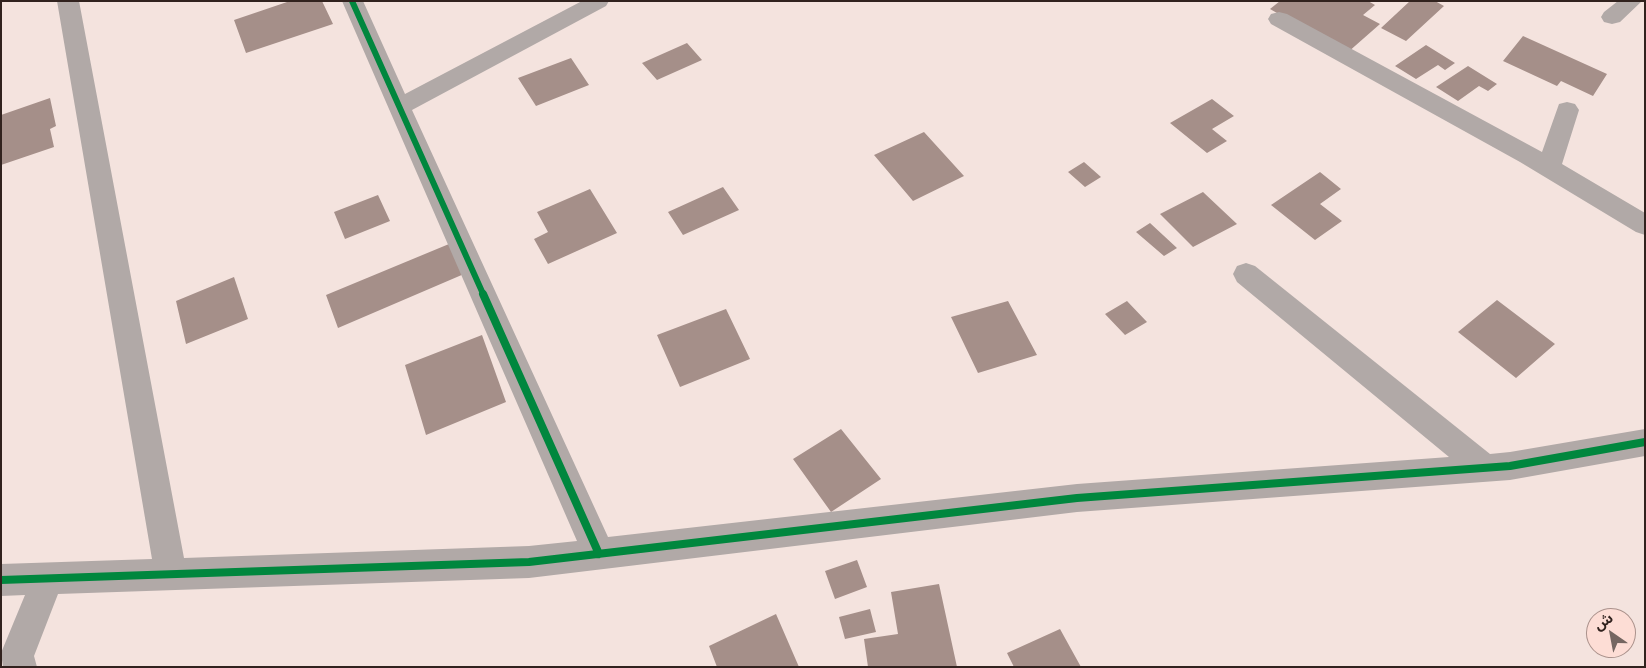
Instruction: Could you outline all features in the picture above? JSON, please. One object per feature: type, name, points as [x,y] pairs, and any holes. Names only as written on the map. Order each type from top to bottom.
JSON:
[{"type":"street","points":[[68,1],[171,574]]},
{"type":"street","points":[[352,1],[401,106],[599,554]]},
{"type":"street","points":[[401,106],[599,1]]},
{"type":"street","points":[[1612,17],[1632,1]]},
{"type":"street","points":[[1279,19],[1549,168],[1645,225]]},
{"type":"street","points":[[1549,168],[1567,110]]},
{"type":"street","points":[[1246,274],[1485,468]]},
{"type":"street","points":[[1,580],[529,562],[1077,498],[1510,466],[1645,442]]},
{"type":"street","points":[[20,667],[17,656],[48,578]]},
{"type":"building","points":[[290,1],[322,1],[333,24],[246,53],[234,20]]},
{"type":"building","points":[[1280,1],[1368,1],[1375,5],[1363,15],[1380,24],[1347,53],[1270,9]]},
{"type":"building","points":[[1410,1],[1435,1],[1444,6],[1406,41],[1381,28]]},
{"type":"building","points":[[1523,36],[1607,74],[1593,96],[1561,81],[1557,86],[1503,61]]},
{"type":"building","points":[[687,43],[702,60],[657,80],[642,63]]},
{"type":"building","points":[[1426,45],[1455,63],[1445,70],[1438,65],[1416,79],[1395,66]]},
{"type":"building","points":[[571,58],[589,85],[536,106],[518,78]]},
{"type":"building","points":[[1468,66],[1497,84],[1488,91],[1479,86],[1458,101],[1436,87]]},
{"type":"building","points":[[50,98],[56,126],[50,129],[54,147],[1,165],[1,115]]},
{"type":"building","points":[[1212,99],[1234,116],[1212,129],[1227,141],[1207,153],[1170,123]]},
{"type":"building","points":[[924,132],[964,176],[913,201],[874,155]]},
{"type":"building","points":[[1084,162],[1101,177],[1085,187],[1068,172]]},
{"type":"building","points":[[1320,172],[1341,189],[1320,204],[1342,221],[1315,240],[1271,205]]},
{"type":"building","points":[[723,187],[739,210],[683,235],[668,212]]},
{"type":"building","points":[[590,189],[617,233],[548,264],[534,239],[548,232],[537,212]]},
{"type":"building","points":[[1203,192],[1237,224],[1193,247],[1160,214]]},
{"type":"building","points":[[378,195],[390,221],[345,239],[334,212]]},
{"type":"building","points":[[1150,223],[1177,248],[1164,256],[1136,232]]},
{"type":"building","points":[[449,244],[464,274],[338,328],[326,295]]},
{"type":"building","points":[[234,277],[248,319],[186,344],[176,301]]},
{"type":"building","points":[[1497,300],[1555,344],[1516,378],[1458,332]]},
{"type":"building","points":[[1008,301],[1037,355],[978,373],[951,317]]},
{"type":"building","points":[[1127,301],[1147,322],[1125,335],[1105,314]]},
{"type":"building","points":[[726,309],[750,359],[680,387],[657,335]]},
{"type":"building","points":[[482,335],[506,402],[426,435],[405,365]]},
{"type":"building","points":[[841,429],[881,479],[831,512],[793,459]]},
{"type":"building","points":[[857,560],[867,587],[835,599],[825,571]]},
{"type":"building","points":[[939,584],[957,667],[868,667],[864,639],[898,634],[891,592]]},
{"type":"building","points":[[870,609],[876,632],[845,639],[839,617]]},
{"type":"building","points":[[776,614],[799,667],[717,667],[709,646]]},
{"type":"building","points":[[1060,629],[1081,667],[1014,667],[1007,653]]},
{"type":"cycle path","points":[[352,1],[599,554]]},
{"type":"cycle path","points":[[1,580],[529,562],[1077,498],[1510,466],[1645,442]]}]
